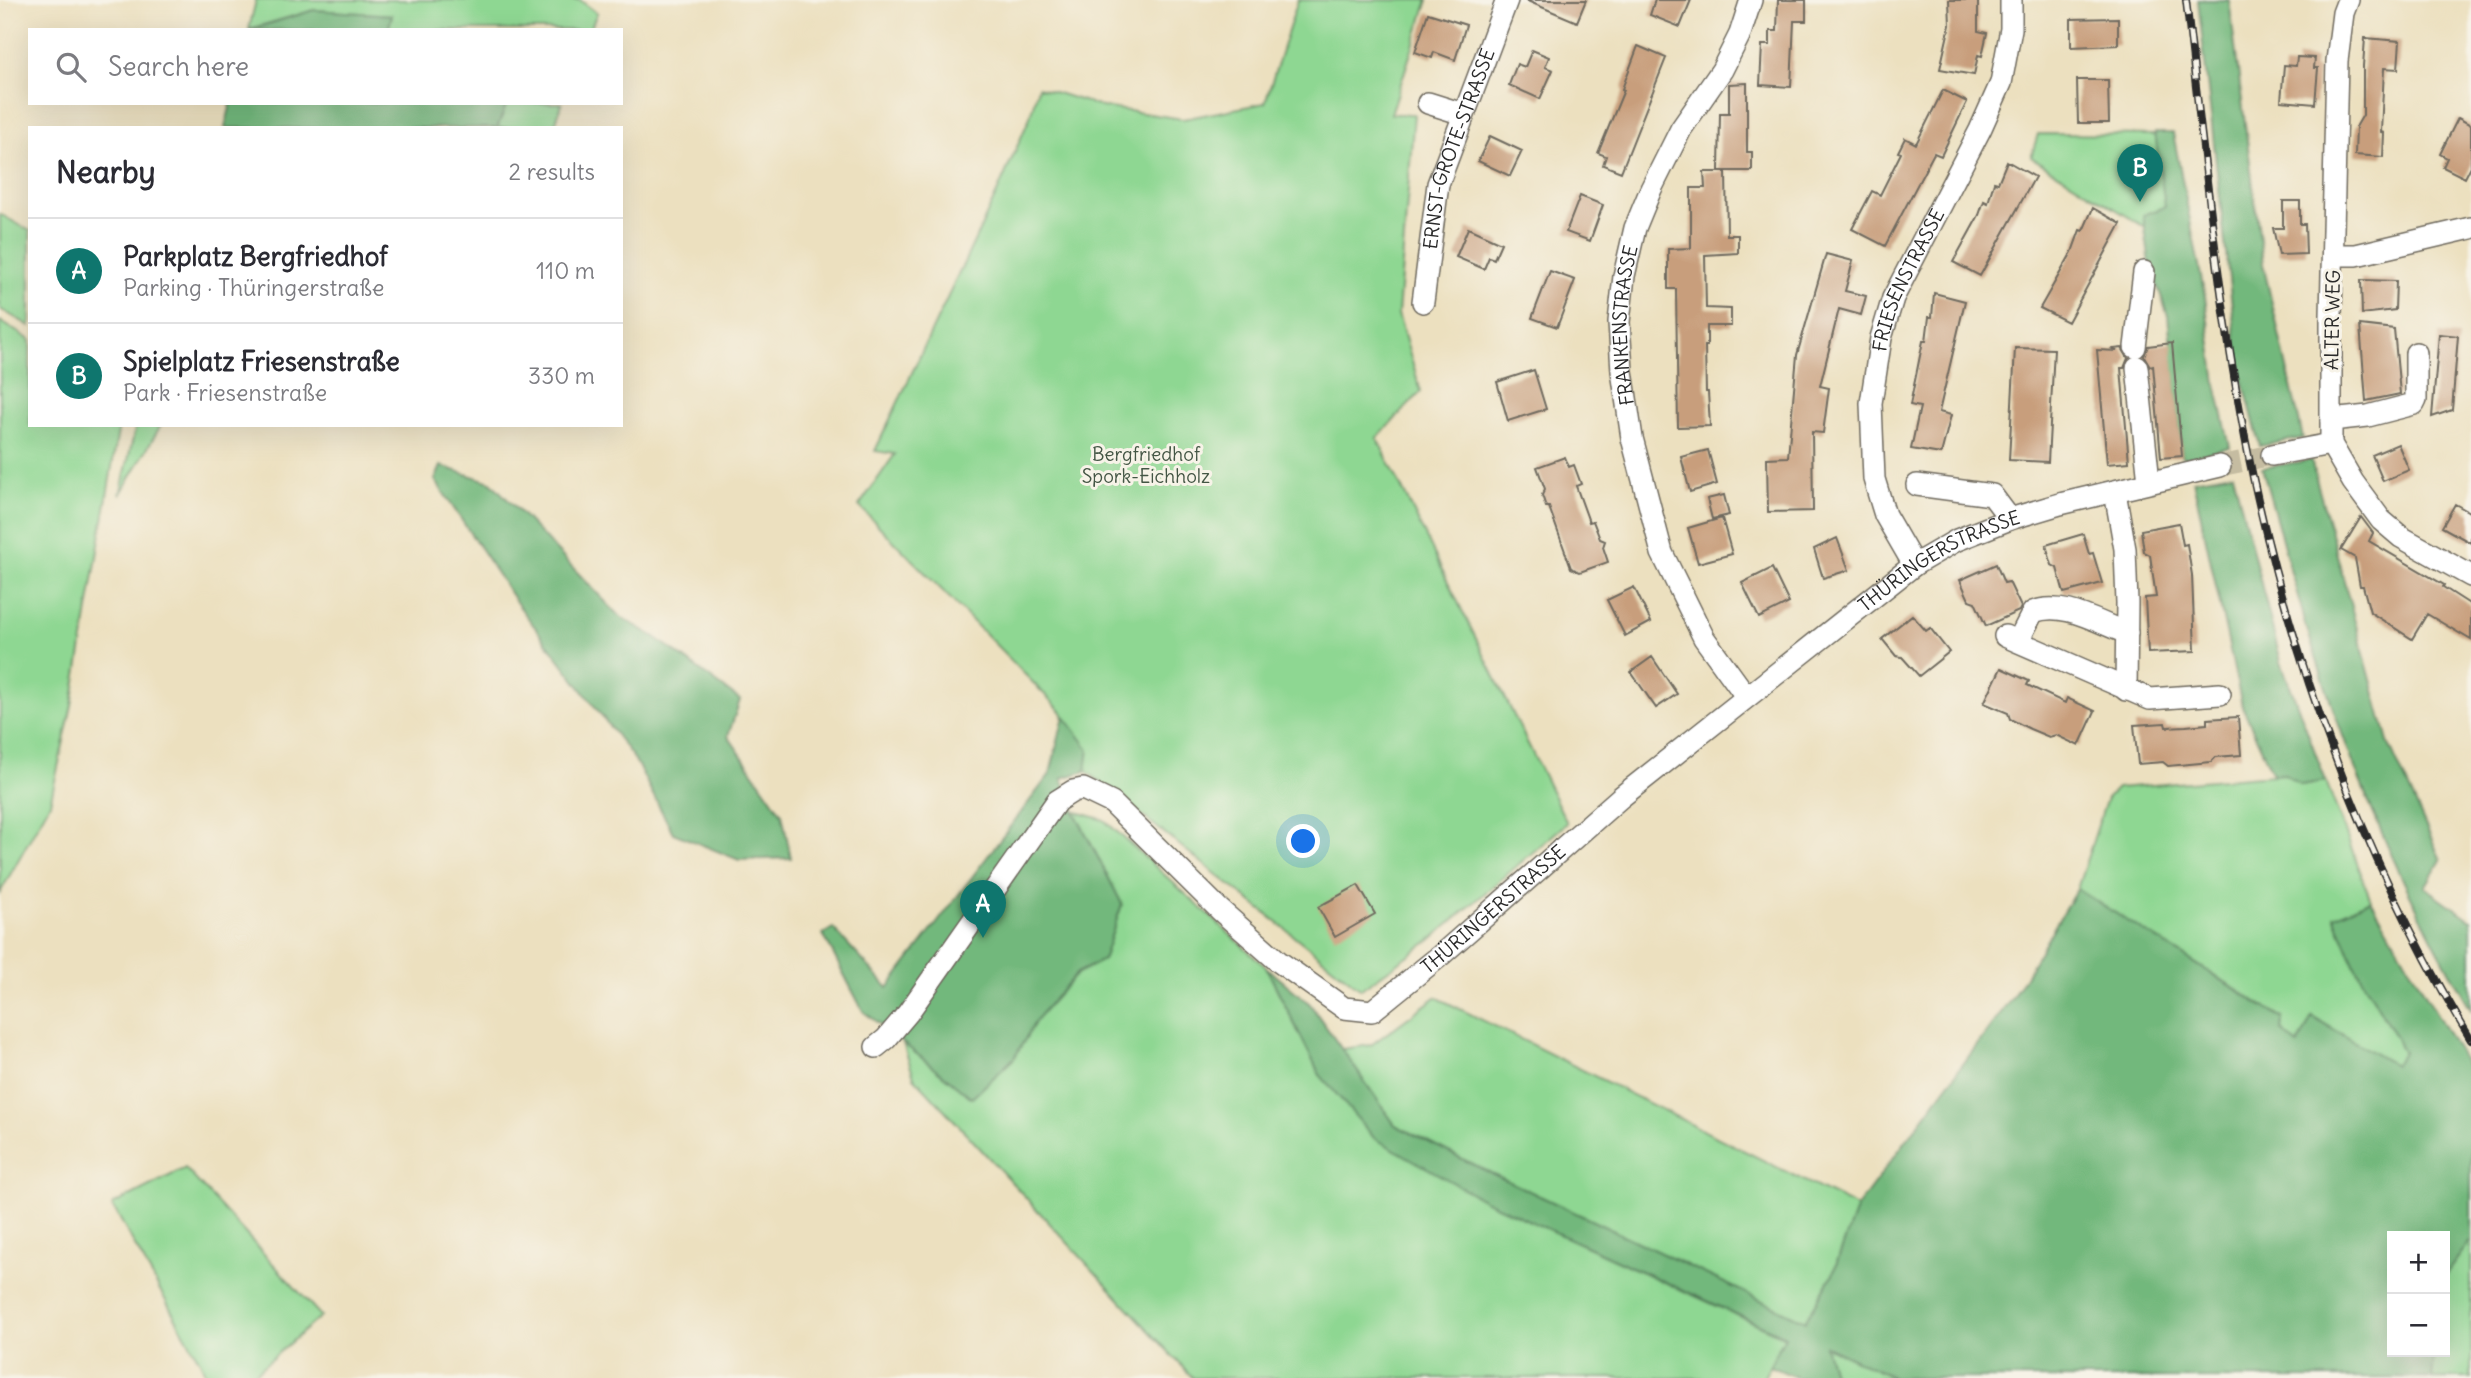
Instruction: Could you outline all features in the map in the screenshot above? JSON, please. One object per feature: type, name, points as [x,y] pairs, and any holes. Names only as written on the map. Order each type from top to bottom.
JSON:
[{"type":"street","name":"ERNST-GROTE-STRASSE","points":[[1423,302],[1438,184],[1507,0]]},
{"type":"street","name":"FRANKENSTRASSE","points":[[1746,696],[1704,638],[1662,553],[1632,438],[1622,371],[1619,322],[1624,276],[1635,228],[1681,129],[1722,70],[1740,34],[1751,0]]},
{"type":"street","name":"FRIESENSTRASSE","points":[[1914,565],[1885,514],[1874,479],[1871,403],[1881,338],[1893,298],[1980,130],[2001,83],[2011,29],[2011,0]]},
{"type":"street","name":"ALTER WEG","points":[[2330,444],[2337,61],[2343,13],[2348,0]]},
{"type":"street","points":[[1428,103],[1463,114]]},
{"type":"street","points":[[2333,255],[2356,255],[2469,225]]},
{"type":"street","points":[[2144,272],[2136,357],[2149,482]]},
{"type":"street","points":[[2330,420],[2368,416],[2414,404],[2416,353]]},
{"type":"street","points":[[2272,455],[2330,444],[2381,520],[2401,537],[2471,576]]},
{"type":"street","name":"THÜRINGERSTRASSE","points":[[876,1048],[908,1013],[1057,801],[1073,791],[1083,789],[1112,803],[1220,910],[1278,961],[1344,1008],[1372,1011],[1441,955],[1621,797],[1914,565],[1957,540],[2010,519],[2060,504],[2220,466]]},
{"type":"street","points":[[1917,485],[1993,495],[2010,519]]},
{"type":"street","points":[[2115,492],[2125,550],[2126,690]]},
{"type":"street","points":[[2127,633],[2060,608],[2046,607],[2033,611],[2012,639],[2150,699],[2220,694]]},
{"type":"green space","points":[[256,0],[580,0],[597,13],[591,28],[389,28],[392,15],[314,10],[249,28]]},
{"type":"green space","name":"Bergfriedhof Spork-Eichholz","points":[[1298,0],[1428,0],[1391,114],[1414,114],[1398,314],[1421,392],[1377,438],[1567,823],[1429,941],[1361,989],[1086,771],[1062,712],[859,506],[895,454],[875,451],[997,193],[1030,117],[1038,87],[1102,107],[1183,119],[1265,103]]},
{"type":"green space","points":[[2198,0],[2229,0],[2263,264],[2303,438],[2260,446],[2238,360]]},
{"type":"green space","points":[[314,10],[392,15],[389,28],[256,28]]},
{"type":"green space","points":[[231,105],[506,105],[498,126],[225,126]]},
{"type":"green space","points":[[506,105],[561,105],[555,126],[498,126]]},
{"type":"green space","points":[[2155,133],[2173,133],[2205,297],[2216,384],[2230,447],[2186,458],[2182,456],[2168,316],[2150,264],[2143,215],[2165,207]]},
{"type":"green space","points":[[2038,134],[2168,135],[2179,248],[2031,157]]},
{"type":"green space","points":[[0,214],[28,230],[28,325],[0,309]]},
{"type":"green space","points":[[0,321],[28,339],[28,427],[119,427],[72,705],[50,803],[0,893]]},
{"type":"green space","points":[[136,427],[160,427],[120,495]]},
{"type":"green space","points":[[2311,460],[2388,742],[2441,860],[2425,887],[2471,920],[2471,1009],[2424,923],[2382,833],[2328,695],[2306,626],[2262,468]]},
{"type":"green space","points":[[441,466],[491,482],[619,616],[655,637],[740,700],[728,736],[782,814],[791,858],[739,860],[673,833],[635,760],[516,602],[435,480]]},
{"type":"green space","points":[[2233,473],[2281,662],[2326,781],[2301,785],[2285,774],[2273,774],[2242,706],[2193,480]]},
{"type":"green space","points":[[1064,716],[1089,749],[1086,771],[1062,778],[1074,811],[1122,904],[1103,960],[1077,973],[1038,1017],[1014,1058],[972,1098],[863,1011],[823,934],[833,928],[888,988],[1050,774]]},
{"type":"green space","points":[[2285,774],[2301,785],[2326,781],[2371,900],[2334,916],[2357,970],[2404,1052],[2394,1065],[2313,1017],[2298,1045],[2282,1031],[2283,1018],[2077,889],[2107,798],[2117,788]]},
{"type":"green space","points":[[1074,811],[1104,820],[1266,967],[1320,1075],[1486,1201],[1785,1337],[1763,1378],[1193,1378],[914,1077],[903,1043],[972,1098],[1014,1058],[1038,1017],[1078,973],[1103,960],[1122,904]]},
{"type":"green space","points":[[2077,889],[2283,1019],[2282,1031],[2298,1045],[2312,1017],[2394,1065],[2404,1052],[2357,970],[2334,916],[2371,900],[2471,1073],[2471,1240],[2450,1268],[2450,1231],[2387,1231],[2387,1357],[2434,1357],[2432,1378],[1894,1378],[1825,1345],[1833,1374],[1842,1378],[1798,1378],[1770,1366],[1785,1336],[1486,1201],[1374,1138],[1320,1075],[1266,967],[1310,1004],[1395,1125],[1805,1321],[1832,1276],[1857,1207],[2012,998]]},
{"type":"green space","points":[[1436,997],[1857,1207],[1832,1276],[1805,1321],[1395,1125],[1342,1049],[1371,1045]]},
{"type":"green space","points":[[185,1168],[321,1316],[254,1374],[254,1378],[207,1378],[112,1205]]},
{"type":"green space","points":[[2471,1240],[2471,1378],[2432,1378],[2434,1357],[2450,1357],[2450,1268]]},
{"type":"green space","points":[[1824,1345],[1894,1378],[1842,1378],[1833,1374]]},
{"type":"building","points":[[1525,0],[1586,0],[1577,22]]},
{"type":"building","points":[[1655,0],[1691,0],[1680,27],[1650,15]]},
{"type":"building","points":[[1778,0],[1806,0],[1806,21],[1794,21],[1791,87],[1760,85],[1762,45],[1770,45],[1770,31],[1777,31]]},
{"type":"building","points":[[1949,0],[1978,0],[1978,31],[1987,33],[1974,75],[1940,69],[1950,25]]},
{"type":"building","points":[[1428,13],[1466,25],[1455,60],[1434,52],[1432,58],[1415,52]]},
{"type":"building","points":[[2118,18],[2118,45],[2071,47],[2071,19]]},
{"type":"building","points":[[2365,38],[2400,41],[2398,69],[2384,68],[2381,132],[2384,133],[2383,157],[2355,155],[2356,127],[2363,115]]},
{"type":"building","points":[[1638,46],[1666,58],[1621,172],[1603,165],[1606,156],[1598,153],[1624,90],[1622,89]]},
{"type":"building","points":[[1532,50],[1549,57],[1545,67],[1553,70],[1540,99],[1509,85],[1517,64],[1525,67]]},
{"type":"building","points":[[2297,57],[2315,58],[2314,68],[2318,68],[2315,104],[2281,101],[2284,65],[2296,66]]},
{"type":"building","points":[[2077,80],[2108,80],[2109,123],[2078,123]]},
{"type":"building","points":[[1747,83],[1747,152],[1752,152],[1752,171],[1719,171],[1720,113],[1729,113],[1729,84]]},
{"type":"building","points":[[1943,90],[1967,102],[1941,156],[1934,153],[1885,246],[1852,229],[1872,191],[1880,195],[1901,153],[1898,152],[1905,138],[1916,144]]},
{"type":"building","points":[[2458,118],[2471,125],[2471,166],[2465,178],[2443,167],[2447,158],[2440,154]]},
{"type":"building","points":[[1490,136],[1522,151],[1510,176],[1478,161]]},
{"type":"building","points":[[2007,161],[2035,177],[1980,276],[1953,262],[1984,201],[1988,203],[1994,182],[1998,183]]},
{"type":"building","points":[[1704,172],[1726,172],[1727,235],[1738,235],[1738,253],[1705,255],[1706,308],[1731,309],[1731,326],[1707,326],[1706,392],[1710,426],[1678,427],[1676,289],[1668,289],[1668,249],[1691,248],[1691,188],[1705,188]]},
{"type":"building","points":[[1580,196],[1603,205],[1590,241],[1566,232]]},
{"type":"building","points":[[2283,201],[2300,201],[2300,224],[2305,224],[2306,254],[2279,255],[2273,228],[2283,228]]},
{"type":"building","points":[[2093,208],[2121,224],[2068,322],[2040,308]]},
{"type":"building","points":[[1468,228],[1501,243],[1494,259],[1489,257],[1484,269],[1456,257]]},
{"type":"building","points":[[1826,254],[1853,261],[1845,291],[1866,296],[1861,315],[1839,309],[1820,386],[1829,388],[1823,433],[1812,432],[1813,511],[1768,512],[1767,458],[1788,457],[1797,355]]},
{"type":"building","points":[[1550,271],[1575,280],[1557,327],[1532,318]]},
{"type":"building","points":[[2361,280],[2396,281],[2395,310],[2362,314]]},
{"type":"building","points":[[1934,293],[1965,301],[1939,412],[1951,415],[1941,454],[1911,449],[1920,407],[1910,405],[1923,341],[1926,341],[1929,317],[1932,317]]},
{"type":"building","points":[[2360,325],[2394,329],[2400,394],[2366,401]]},
{"type":"building","points":[[2439,334],[2458,336],[2452,410],[2432,417]]},
{"type":"building","points":[[2172,343],[2182,456],[2161,458],[2153,365],[2150,366],[2144,356],[2148,346]]},
{"type":"building","points":[[2015,348],[2054,349],[2048,462],[2009,460]]},
{"type":"building","points":[[2122,348],[2128,358],[2124,368],[2121,368],[2129,462],[2107,464],[2097,350],[2117,351],[2113,349]]},
{"type":"building","points":[[1534,370],[1546,409],[1508,421],[1497,382]]},
{"type":"building","points":[[2398,444],[2409,470],[2383,481],[2372,455]]},
{"type":"building","points":[[1708,450],[1717,484],[1690,492],[1681,457]]},
{"type":"building","points":[[1565,457],[1569,467],[1574,465],[1581,484],[1576,486],[1589,522],[1593,521],[1600,539],[1605,541],[1603,547],[1608,562],[1580,572],[1571,568],[1549,507],[1546,507],[1542,495],[1545,489],[1537,467]]},
{"type":"building","points":[[1724,495],[1729,515],[1712,519],[1707,499]]},
{"type":"building","points":[[2455,504],[2471,513],[2471,543],[2442,527]]},
{"type":"building","points":[[2361,517],[2373,533],[2369,541],[2444,585],[2443,587],[2471,605],[2471,640],[2427,614],[2412,639],[2370,612],[2363,586],[2360,586],[2355,558],[2341,550]]},
{"type":"building","points":[[1722,518],[1732,554],[1698,563],[1688,528]]},
{"type":"building","points":[[2179,523],[2183,545],[2187,544],[2192,575],[2195,651],[2148,653],[2145,598],[2156,597],[2150,555],[2144,552],[2141,530]]},
{"type":"building","points":[[2083,534],[2089,554],[2093,553],[2102,583],[2064,593],[2057,568],[2052,565],[2046,545]]},
{"type":"building","points":[[1837,538],[1849,570],[1823,578],[1814,549]]},
{"type":"building","points":[[1996,564],[2004,583],[2009,582],[2021,607],[2019,611],[1986,626],[1975,602],[1969,600],[1960,580]]},
{"type":"building","points":[[1772,568],[1789,603],[1759,618],[1742,583]]},
{"type":"building","points":[[1634,587],[1651,622],[1625,636],[1607,600]]},
{"type":"building","points":[[1912,615],[1926,631],[1930,628],[1949,652],[1919,676],[1902,657],[1896,656],[1882,639]]},
{"type":"building","points":[[1652,657],[1677,694],[1656,708],[1631,672]]},
{"type":"building","points":[[2001,668],[2029,681],[2027,685],[2065,703],[2067,698],[2095,711],[2079,746],[2056,735],[2049,737],[2030,729],[2010,719],[2008,713],[1984,703]]},
{"type":"building","points":[[2238,717],[2241,755],[2216,757],[2211,762],[2168,766],[2163,762],[2138,764],[2134,725],[2165,723],[2166,727],[2186,726],[2207,724],[2207,719]]},
{"type":"building","points":[[1358,885],[1375,914],[1335,937],[1318,907]]},
{"type":"tunnel","points":[[2220,466],[2272,455]]},
{"type":"railway","points":[[2186,0],[2214,242],[2232,362],[2254,482],[2271,555],[2314,699],[2368,840],[2434,975],[2471,1040]]},
{"type":"place","name":"Spielplatz Friesenstraße","points":[[2140,202]]},
{"type":"place","name":"Parkplatz Bergfriedhof","points":[[983,938]]}]
